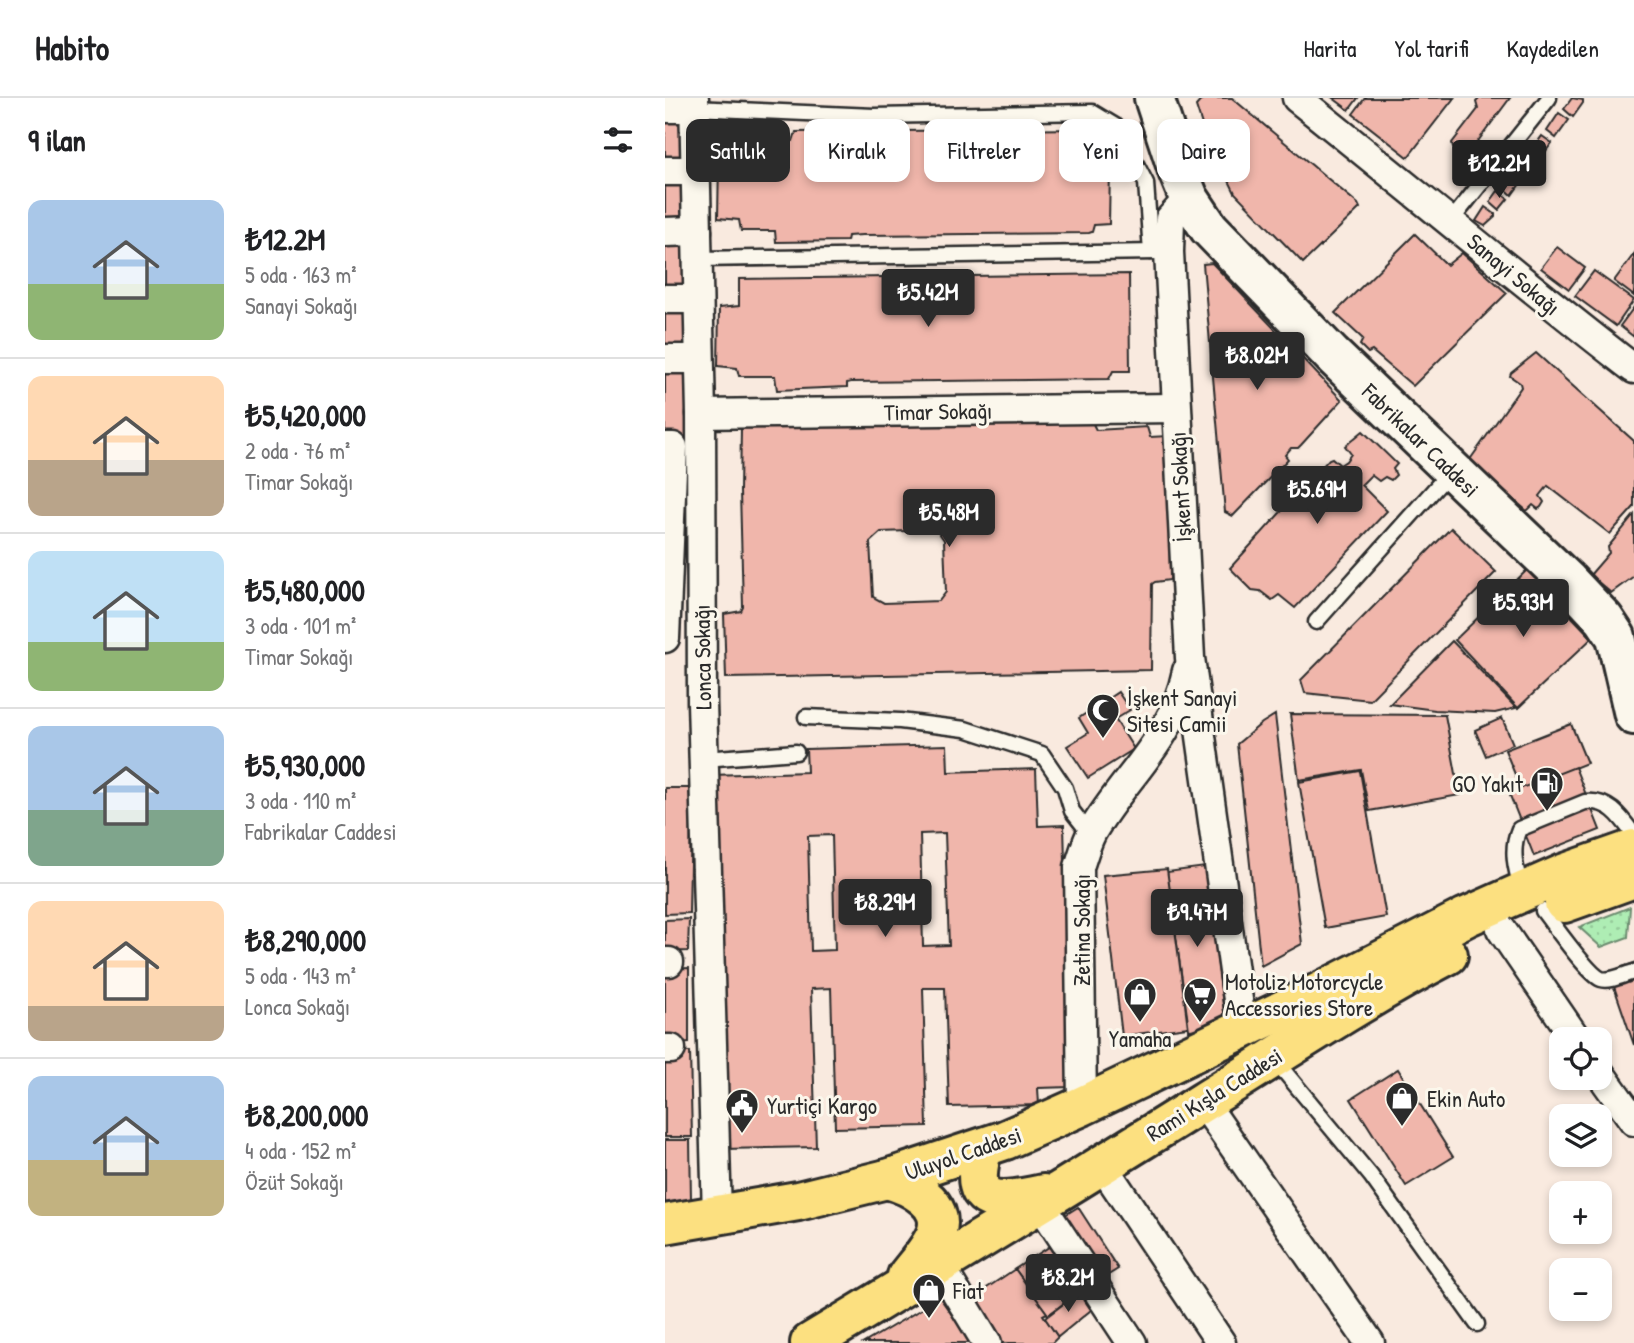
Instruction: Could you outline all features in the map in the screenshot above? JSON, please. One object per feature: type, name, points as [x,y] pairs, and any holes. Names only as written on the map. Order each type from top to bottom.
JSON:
[{"type":"main road","name":"Rami Kışla Caddesi","points":[[1242,1028],[1532,901],[1634,849]]},
{"type":"main road","name":"Rami Kışla Caddesi","points":[[810,1343],[1374,995],[1500,929],[1532,901],[1634,878]]},
{"type":"main road","name":"Uluyol Caddesi","points":[[665,1224],[798,1200],[887,1179],[983,1148],[1082,1106],[1242,1028]]},
{"type":"main road","points":[[983,1148],[977,1174],[983,1195],[1006,1201],[1049,1197]]},
{"type":"main road","points":[[887,1179],[918,1191],[936,1213],[938,1226],[936,1236],[895,1291]]},
{"type":"street","name":"Fabrikalar Caddesi","points":[[1154,98],[1189,198],[1209,228],[1332,355],[1604,619],[1616,638],[1634,715]]},
{"type":"street","name":"Sanayi Sokağı","points":[[1297,98],[1551,305],[1634,369]]},
{"type":"street","points":[[665,108],[694,103]]},
{"type":"street","points":[[665,172],[686,171]]},
{"type":"street","name":"Lonca Sokağı","points":[[695,182],[701,414],[704,758],[717,1215]]},
{"type":"street","name":"İşkent Sokağı","points":[[1189,198],[1170,219],[1160,252],[1175,408],[1190,658]]},
{"type":"street","points":[[665,232],[698,245]]},
{"type":"street","points":[[665,299],[698,299]]},
{"type":"street","points":[[665,359],[698,359]]},
{"type":"street","name":"Timar Sokağı","points":[[701,414],[1175,408]]},
{"type":"street","points":[[665,638],[669,447]]},
{"type":"street","points":[[1190,658],[1242,1028]]},
{"type":"street","name":"Zetina Sokağı","points":[[1082,1106],[1079,867],[1091,835],[1107,809],[1153,752],[1174,716],[1190,658]]},
{"type":"street","points":[[1500,929],[1568,1027]]},
{"type":"street","points":[[1612,1090],[1634,1121]]},
{"type":"street","points":[[1203,1102],[1370,1343]]},
{"type":"street","points":[[1102,1165],[1221,1343]]},
{"type":"street","points":[[1049,1197],[1132,1343]]},
{"type":"street","points":[[939,1264],[987,1343]]},
{"type":"lane","points":[[1451,221],[1549,98]]},
{"type":"lane","points":[[694,103],[874,116],[1093,112],[1117,127],[1146,183],[1160,252],[698,245]]},
{"type":"lane","points":[[1316,622],[1451,470]]},
{"type":"lane","points":[[806,717],[965,729],[1042,754],[1065,788],[1072,811],[1091,835]]},
{"type":"lane","points":[[704,758],[796,752]]},
{"type":"lane","points":[[1634,835],[1619,814],[1596,801],[1585,802],[1519,829],[1514,862],[1532,901],[1591,971],[1601,978],[1609,979],[1634,971]]},
{"type":"lane","points":[[1272,1058],[1296,1083],[1371,1176],[1477,1324]]},
{"type":"green space","points":[[1630,907],[1628,937],[1601,947],[1579,927]]},
{"type":"building","points":[[1203,98],[1232,98],[1360,208],[1303,263],[1235,193],[1230,182],[1250,182],[1250,119],[1200,119],[1196,106]]},
{"type":"building","points":[[1333,98],[1358,98],[1349,110]]},
{"type":"building","points":[[1365,98],[1454,98],[1408,157],[1353,114]]},
{"type":"building","points":[[1480,98],[1510,98],[1467,156],[1453,147],[1452,143],[1478,109],[1476,102]]},
{"type":"building","points":[[1572,98],[1583,100],[1573,117],[1564,109]]},
{"type":"building","points":[[1559,113],[1569,120],[1556,138],[1547,131]]},
{"type":"building","points":[[665,115],[686,115],[686,167],[665,167]]},
{"type":"building","points":[[1045,129],[1059,129],[1059,182],[1110,182],[1109,224],[1094,225],[1089,233],[862,235],[848,236],[847,241],[776,242],[775,231],[741,231],[739,220],[718,218],[719,182],[790,182],[790,141],[793,141],[796,132],[804,132],[804,182],[910,182],[910,131],[924,131],[924,182],[1045,182]]},
{"type":"building","points":[[1542,136],[1552,143],[1539,160],[1529,154]]},
{"type":"building","points":[[1524,157],[1534,164],[1524,179],[1515,170]]},
{"type":"building","points":[[1510,175],[1520,184],[1512,195],[1502,186]]},
{"type":"building","points":[[665,176],[686,177],[688,228],[665,228]]},
{"type":"building","points":[[1498,191],[1508,199],[1499,210],[1490,202]]},
{"type":"building","points":[[1485,207],[1495,214],[1495,217],[1485,226],[1476,221]]},
{"type":"building","points":[[1415,234],[1447,265],[1462,253],[1507,293],[1413,386],[1372,351],[1368,353],[1360,345],[1363,339],[1335,313]]},
{"type":"building","points":[[665,239],[689,240],[689,291],[665,291]]},
{"type":"building","points":[[1557,247],[1585,268],[1569,289],[1541,268]]},
{"type":"building","points":[[1634,254],[1634,296],[1614,281]]},
{"type":"building","points":[[1212,263],[1342,400],[1298,448],[1291,448],[1285,455],[1288,459],[1233,516],[1225,512],[1203,264]]},
{"type":"building","points":[[1594,271],[1634,300],[1616,326],[1575,296]]},
{"type":"building","points":[[1129,274],[1130,371],[1113,371],[1109,379],[851,382],[847,383],[847,387],[777,390],[775,376],[739,376],[737,368],[718,366],[719,308],[739,306],[739,279]]},
{"type":"building","points":[[665,304],[687,304],[687,355],[665,355]]},
{"type":"building","points":[[1634,307],[1634,337],[1620,326]]},
{"type":"building","points":[[1536,353],[1634,441],[1634,507],[1610,534],[1548,486],[1540,496],[1544,502],[1541,507],[1538,509],[1533,505],[1527,511],[1469,461],[1521,387],[1520,383],[1510,376],[1511,373]]},
{"type":"building","points":[[665,373],[691,373],[690,437],[665,437]]},
{"type":"building","points":[[1085,421],[1092,422],[1096,430],[1147,427],[1150,437],[1168,436],[1170,580],[1152,584],[1151,670],[726,678],[724,614],[741,611],[743,607],[741,428]],"holes":[[[937,530],[944,540],[946,592],[939,601],[884,603],[873,597],[870,542],[881,532]]]},
{"type":"building","points":[[1363,431],[1397,464],[1393,469],[1396,475],[1391,480],[1385,477],[1379,481],[1371,475],[1361,485],[1387,511],[1295,608],[1279,595],[1272,600],[1260,591],[1252,590],[1230,568],[1329,459],[1332,458],[1340,465],[1346,461],[1351,454],[1345,446]]},
{"type":"building","points":[[1634,515],[1634,576],[1611,593],[1590,575],[1609,553],[1608,547]]},
{"type":"building","points":[[1451,528],[1496,572],[1370,700],[1305,693],[1301,680]]},
{"type":"building","points":[[1527,570],[1592,638],[1518,708],[1455,640]]},
{"type":"building","points":[[1452,641],[1516,708],[1495,713],[1435,710],[1390,704]]},
{"type":"building","name":"İşkent Sanayi Sitesi Camii","points":[[1118,692],[1130,710],[1115,719],[1134,749],[1088,778],[1067,746],[1088,733],[1079,718]]},
{"type":"building","points":[[1290,714],[1445,715],[1460,795],[1369,811],[1361,770],[1299,780]]},
{"type":"building","points":[[1275,715],[1302,944],[1261,966],[1237,744]]},
{"type":"building","points":[[1502,718],[1513,744],[1486,756],[1475,730]]},
{"type":"building","points":[[1571,724],[1587,763],[1521,789],[1505,750]]},
{"type":"building","points":[[947,745],[948,772],[1036,769],[1038,826],[1064,825],[1071,1087],[1038,1088],[1039,1105],[949,1107],[945,988],[923,988],[927,1126],[835,1128],[831,988],[811,989],[816,1147],[723,1149],[712,775],[807,772],[806,749]],"holes":[[[945,833],[949,945],[923,946],[920,834]],[[832,835],[835,950],[811,951],[808,836]]]},
{"type":"building","points":[[1575,767],[1600,830],[1534,856],[1509,793]]},
{"type":"building","points":[[1360,771],[1386,917],[1325,928],[1299,782]]},
{"type":"building","points":[[665,788],[689,788],[689,913],[665,914]]},
{"type":"building","points":[[1205,867],[1226,1027],[1189,1030],[1167,872]]},
{"type":"building","points":[[1167,869],[1188,1027],[1122,1036],[1103,875]]},
{"type":"building","points":[[689,919],[688,951],[665,952],[665,920]]},
{"type":"building","points":[[1634,963],[1634,1045],[1609,972]]},
{"type":"building","points":[[689,968],[689,1043],[678,1044],[665,1038],[665,969]]},
{"type":"building","points":[[665,1052],[690,1052],[692,1137],[665,1137]]},
{"type":"building","name":"Ekin Auto","points":[[1398,1069],[1453,1157],[1406,1186],[1351,1099]]},
{"type":"building","points":[[665,1140],[690,1140],[691,1200],[665,1203]]},
{"type":"building","points":[[1078,1207],[1118,1269],[1094,1284],[1054,1222]]},
{"type":"building","points":[[1049,1247],[1079,1292],[1048,1315],[1015,1269]]},
{"type":"building","points":[[1015,1269],[1047,1313],[1043,1315],[1058,1337],[1052,1343],[1000,1343],[969,1300]]},
{"type":"building","points":[[1079,1292],[1091,1310],[1058,1337],[1045,1318]]},
{"type":"building","name":"Fiat","points":[[940,1298],[972,1343],[864,1343]]},
{"type":"place","name":"İşkent Sanayi Sitesi Camii","points":[[1103,740]]},
{"type":"place","name":"GO Yakıt","points":[[1547,813]]},
{"type":"place","name":"Yamaha","points":[[1140,1024]]},
{"type":"place","name":"Motoliz Motorcycle Accessories Store","points":[[1200,1024]]},
{"type":"place","name":"Ekin Auto","points":[[1402,1128]]},
{"type":"place","name":"Yurtiçi Kargo","points":[[742,1135]]},
{"type":"place","name":"Fiat","points":[[929,1320]]}]
